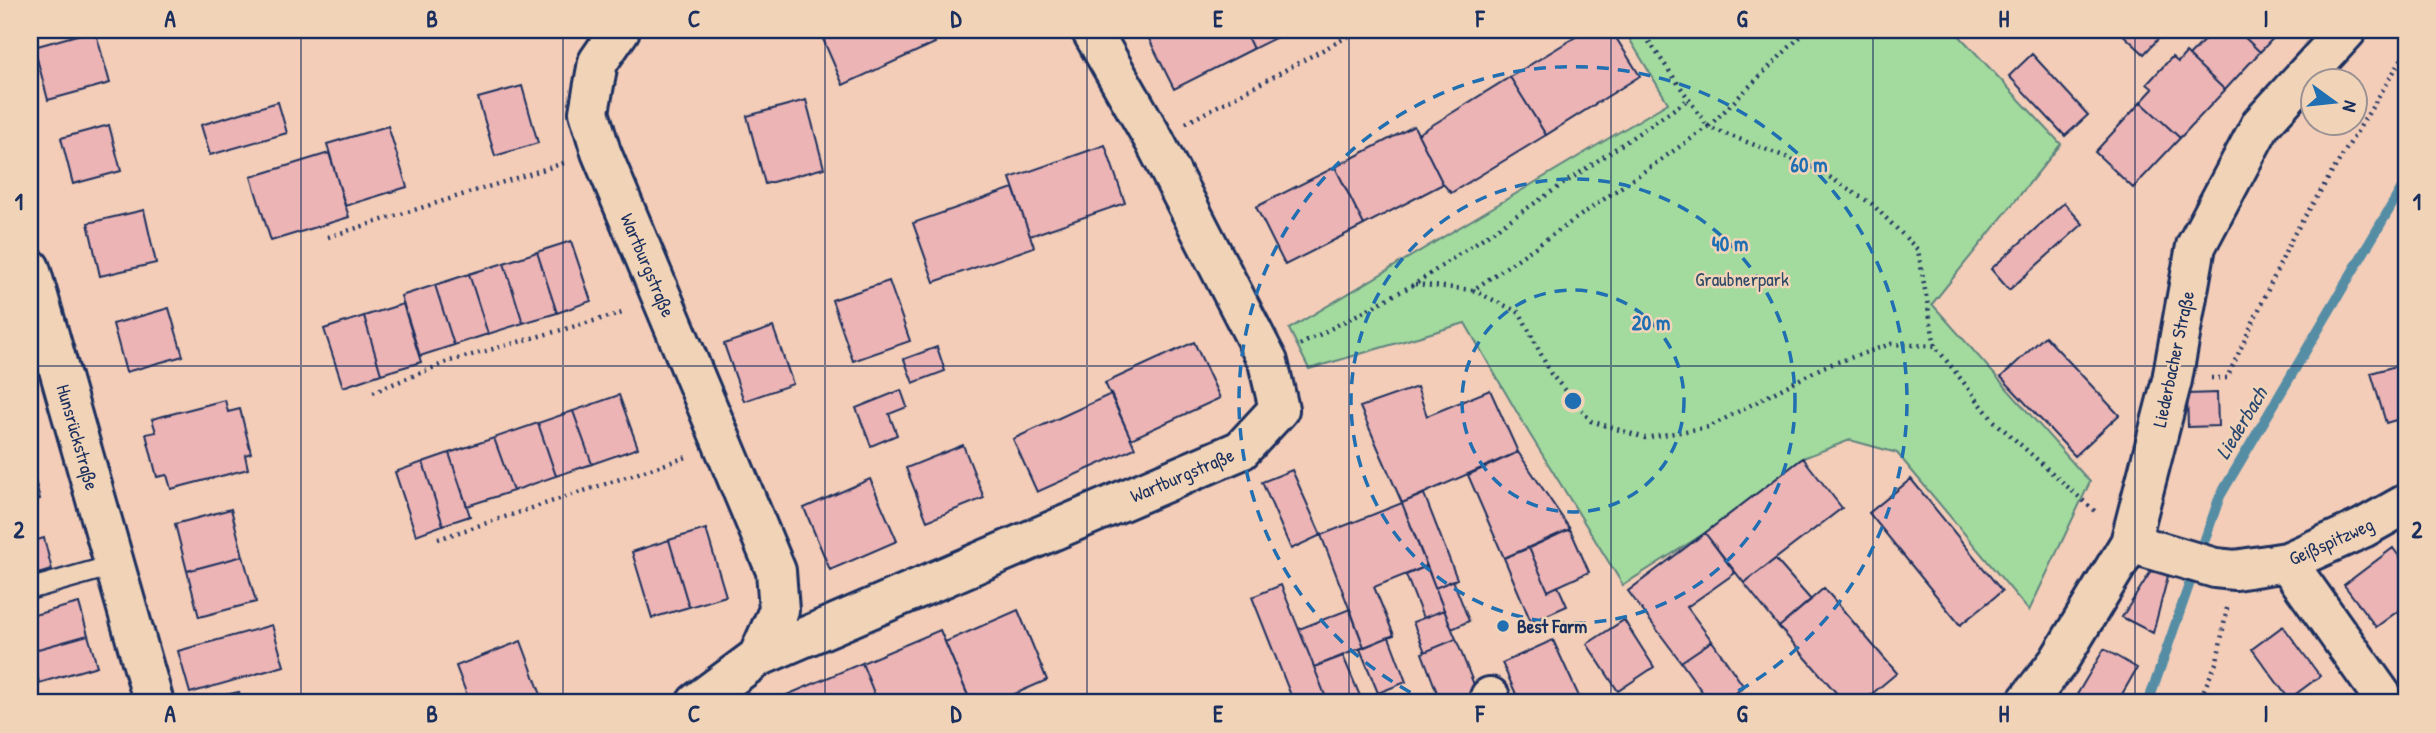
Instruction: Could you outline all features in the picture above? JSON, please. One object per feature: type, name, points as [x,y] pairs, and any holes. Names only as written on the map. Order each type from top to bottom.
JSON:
[{"type":"street","name":"Wartburgstraße","points":[[620,30],[598,62],[589,112],[601,152],[776,571],[779,610],[758,657]]},
{"type":"street","name":"Wartburgstraße","points":[[696,703],[758,657],[1241,450],[1279,410],[1268,362],[1154,140],[1091,30]]},
{"type":"street","name":"Liederbacher Straße","points":[[2026,703],[2058,662],[2130,543],[2172,380],[2196,246],[2261,124],[2347,30]]},
{"type":"street","name":"Hunsrückstraße","points":[[30,268],[154,703]]},
{"type":"street","name":"Geißspitzweg","points":[[2130,543],[2225,569],[2287,562],[2362,528],[2406,504]]},
{"type":"street","points":[[2287,562],[2387,703]]},
{"type":"lane","points":[[30,589],[114,565]]},
{"type":"path","points":[[1154,140],[1360,30]]},
{"type":"path","points":[[1641,30],[1708,127],[1817,169],[1872,204],[1919,250],[1935,346],[1993,419],[2130,543]]},
{"type":"path","points":[[1473,290],[1708,127],[1807,30]]},
{"type":"path","points":[[2172,380],[2227,377],[2293,236],[2406,52]]},
{"type":"path","points":[[1268,362],[1415,284],[1689,99]]},
{"type":"path","points":[[328,237],[601,152]]},
{"type":"path","points":[[1415,284],[1473,290],[1520,313],[1551,373],[1591,421],[1645,438],[1709,427],[1824,368],[1891,344],[1935,346]]},
{"type":"path","points":[[373,392],[450,361],[664,301]]},
{"type":"path","points":[[439,539],[723,444]]},
{"type":"path","points":[[2198,703],[2217,661],[2225,569]]},
{"type":"green space","name":"Graubnerpark","points":[[1624,30],[1954,30],[2061,144],[1932,304],[2090,482],[2029,611],[1897,453],[1850,440],[1803,458],[1705,533],[1623,585],[1465,323],[1309,369],[1289,329],[1668,103]]},
{"type":"building","points":[[95,30],[110,83],[48,100],[34,47]]},
{"type":"building","points":[[819,30],[929,30],[935,43],[843,85]]},
{"type":"building","points":[[1244,30],[1253,49],[1174,89],[1145,31]]},
{"type":"building","points":[[1244,30],[1291,30],[1253,49]]},
{"type":"building","points":[[1587,30],[1611,30],[1640,76],[1546,135],[1510,77]]},
{"type":"building","points":[[2118,30],[2157,30],[2162,35],[2144,54]]},
{"type":"building","points":[[2214,30],[2237,30],[2260,52],[2225,90],[2189,56]]},
{"type":"building","points":[[2237,30],[2281,30],[2260,52]]},
{"type":"building","points":[[2186,53],[2225,90],[2180,138],[2141,102],[2153,89],[2147,84],[2172,57],[2178,62]]},
{"type":"building","points":[[2032,54],[2088,115],[2065,136],[2009,76]]},
{"type":"building","points":[[1510,77],[1546,135],[1451,193],[1443,184],[1418,134]]},
{"type":"building","points":[[522,86],[538,143],[495,156],[478,98]]},
{"type":"building","points":[[806,100],[824,168],[765,184],[747,116]]},
{"type":"building","points":[[278,102],[287,133],[210,155],[201,125]]},
{"type":"building","points":[[2141,102],[2180,138],[2133,188],[2095,152]]},
{"type":"building","points":[[109,125],[121,171],[73,184],[61,138]]},
{"type":"building","points":[[388,126],[407,187],[345,206],[327,144]]},
{"type":"building","points":[[1414,126],[1443,184],[1364,225],[1335,167]]},
{"type":"building","points":[[1105,145],[1125,203],[1030,236],[1010,178]]},
{"type":"building","points":[[329,153],[349,217],[271,241],[251,177]]},
{"type":"building","points":[[1335,167],[1364,225],[1285,265],[1256,207]]},
{"type":"building","points":[[1013,188],[1034,247],[934,282],[913,223]]},
{"type":"building","points":[[2064,203],[2083,224],[2009,290],[1991,269]]},
{"type":"building","points":[[144,210],[156,263],[100,276],[88,223]]},
{"type":"building","points":[[571,241],[591,301],[557,313],[537,252]]},
{"type":"building","points":[[537,252],[557,313],[523,323],[504,263]]},
{"type":"building","points":[[504,263],[523,323],[488,334],[469,274]]},
{"type":"building","points":[[469,274],[488,334],[454,345],[435,285]]},
{"type":"building","points":[[889,281],[910,341],[853,361],[832,300]]},
{"type":"building","points":[[435,285],[454,345],[420,356],[401,296]]},
{"type":"building","points":[[403,304],[421,362],[381,374],[364,316]]},
{"type":"building","points":[[169,308],[183,356],[126,372],[113,324]]},
{"type":"building","points":[[364,316],[381,374],[343,387],[324,329]]},
{"type":"building","points":[[773,327],[793,384],[744,401],[724,344]]},
{"type":"building","points":[[2045,336],[2119,415],[2075,456],[2001,377]]},
{"type":"building","points":[[1194,342],[1220,398],[1131,439],[1105,383]]},
{"type":"building","points":[[937,347],[945,371],[913,383],[904,359]]},
{"type":"building","points":[[2406,363],[2406,417],[2386,423],[2371,373]]},
{"type":"building","points":[[1417,387],[1427,416],[1490,390],[1518,452],[1402,503],[1360,407]]},
{"type":"building","points":[[901,390],[907,407],[889,414],[897,435],[871,446],[856,408]]},
{"type":"building","points":[[2217,393],[2218,426],[2188,427],[2187,394]]},
{"type":"building","points":[[1111,394],[1135,448],[1037,492],[1013,439]]},
{"type":"building","points":[[619,395],[638,448],[592,464],[573,411]]},
{"type":"building","points":[[225,400],[228,412],[240,409],[251,453],[245,455],[248,469],[171,489],[167,475],[157,477],[146,434],[156,432],[152,419]]},
{"type":"building","points":[[573,411],[592,464],[556,476],[538,423]]},
{"type":"building","points":[[538,423],[556,476],[513,491],[494,438]]},
{"type":"building","points":[[494,438],[513,491],[467,506],[449,453]]},
{"type":"building","points":[[963,445],[984,498],[927,521],[906,468]]},
{"type":"building","points":[[1518,452],[1570,529],[1504,558],[1468,475]]},
{"type":"building","points":[[449,453],[470,516],[443,525],[423,462]]},
{"type":"building","points":[[1803,458],[1842,508],[1744,583],[1705,533]]},
{"type":"building","points":[[30,461],[40,499],[30,502]]},
{"type":"building","points":[[423,462],[443,525],[416,535],[395,472]]},
{"type":"building","points":[[1292,470],[1321,535],[1291,549],[1262,482]]},
{"type":"building","points":[[870,479],[897,541],[830,570],[804,508]]},
{"type":"building","points":[[1911,479],[2002,591],[1960,625],[1869,513]]},
{"type":"building","points":[[1424,494],[1457,579],[1435,588],[1402,503]]},
{"type":"building","points":[[1402,503],[1427,566],[1374,587],[1394,635],[1364,647],[1321,535]]},
{"type":"building","points":[[231,509],[243,556],[187,571],[175,524]]},
{"type":"building","points":[[706,529],[726,596],[689,607],[669,540]]},
{"type":"building","points":[[1570,529],[1589,572],[1548,591],[1529,548]]},
{"type":"building","points":[[1705,533],[1735,573],[1687,607],[1712,641],[1681,662],[1628,591]]},
{"type":"building","points":[[44,538],[52,570],[30,576],[30,542]]},
{"type":"building","points":[[669,540],[689,607],[652,618],[632,552]]},
{"type":"building","points":[[1529,548],[1548,591],[1558,586],[1567,606],[1531,622],[1504,558]]},
{"type":"building","points":[[2393,548],[2406,566],[2406,605],[2376,627],[2344,585]]},
{"type":"building","points":[[243,556],[256,602],[199,617],[187,571]]},
{"type":"building","points":[[1775,559],[1811,600],[1779,627],[1744,583]]},
{"type":"building","points":[[1427,566],[1444,610],[1423,618],[1406,575]]},
{"type":"building","points":[[2153,568],[2168,576],[2153,633],[2122,617]]},
{"type":"building","points":[[1453,580],[1469,621],[1452,629],[1435,588]]},
{"type":"building","points":[[1281,585],[1328,703],[1294,703],[1252,597]]},
{"type":"building","points":[[1824,588],[1897,673],[1861,703],[1845,703],[1779,627]]},
{"type":"building","points":[[79,603],[88,635],[31,651],[30,616]]},
{"type":"building","points":[[1350,609],[1364,647],[1314,667],[1299,629]]},
{"type":"building","points":[[1018,610],[1047,680],[994,703],[971,703],[945,642]]},
{"type":"building","points":[[1444,610],[1456,639],[1425,652],[1413,622]]},
{"type":"building","points":[[1624,620],[1654,667],[1618,691],[1587,644]]},
{"type":"building","points":[[272,625],[284,666],[190,693],[178,651]]},
{"type":"building","points":[[2283,626],[2320,676],[2289,699],[2252,649]]},
{"type":"building","points":[[940,630],[970,700],[962,703],[878,703],[862,663]]},
{"type":"building","points":[[88,635],[97,666],[39,683],[31,651]]},
{"type":"building","points":[[1389,637],[1406,682],[1378,693],[1360,649]]},
{"type":"building","points":[[1456,639],[1478,695],[1459,703],[1441,703],[1422,653]]},
{"type":"building","points":[[1553,640],[1582,703],[1520,703],[1502,663]]},
{"type":"building","points":[[521,641],[544,703],[470,703],[456,666]]},
{"type":"building","points":[[1712,641],[1744,687],[1721,703],[1710,703],[1681,662]]},
{"type":"building","points":[[2104,649],[2137,668],[2117,703],[2072,703]]},
{"type":"building","points":[[1343,656],[1363,703],[1328,703],[1314,667]]},
{"type":"building","points":[[862,663],[878,703],[785,703],[782,697]]},
{"type":"building","points":[[239,692],[242,703],[190,703]]},
{"type":"waterway","name":"Liederbach","points":[[2148,703],[2220,496],[2406,181]]},
{"type":"place","name":"Best Farm","points":[[1503,626]]}]
